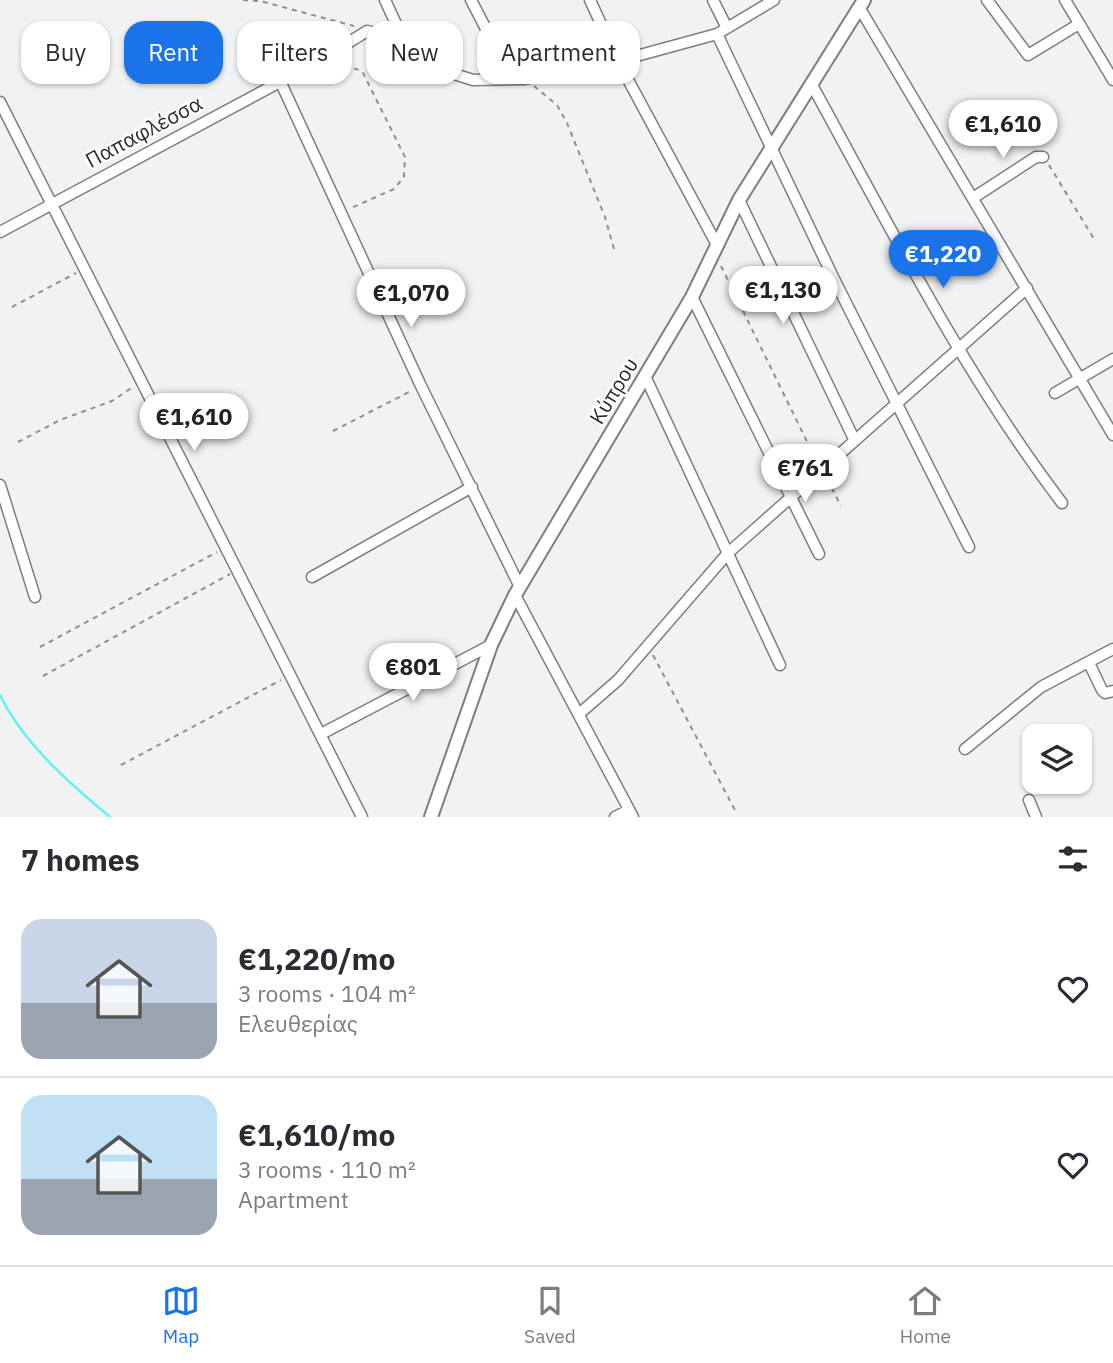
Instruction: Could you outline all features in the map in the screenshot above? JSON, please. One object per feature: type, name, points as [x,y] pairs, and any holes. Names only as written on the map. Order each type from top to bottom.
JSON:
[{"type":"street","points":[[394,21],[386,3],[400,0]]},
{"type":"street","points":[[471,0],[482,21]]},
{"type":"street","points":[[590,0],[600,21]]},
{"type":"street","points":[[713,0],[727,29]]},
{"type":"street","points":[[640,55],[717,34],[774,0]]},
{"type":"street","points":[[987,0],[1028,55],[1079,24]]},
{"type":"street","points":[[1065,0],[1113,80]]},
{"type":"street","points":[[862,3],[1113,435]]},
{"type":"street","name":"Κύπρου","points":[[431,817],[491,645],[518,591],[692,297],[739,200],[862,3]]},
{"type":"street","points":[[717,34],[969,547]]},
{"type":"street","name":"Παπαφλέσσα","points":[[0,232],[274,84]]},
{"type":"street","points":[[281,84],[421,386],[472,487],[518,591],[631,813],[615,817]]},
{"type":"street","points":[[630,84],[715,250]]},
{"type":"street","points":[[812,85],[958,346],[1030,461],[1062,503]]},
{"type":"street","points":[[0,102],[362,817]]},
{"type":"street","points":[[973,198],[1036,157],[1043,157]]},
{"type":"street","points":[[739,200],[854,439]]},
{"type":"street","points":[[579,714],[618,680],[649,647],[728,553],[854,439],[897,405],[958,346],[1027,288]]},
{"type":"street","points":[[692,297],[818,554]]},
{"type":"street","points":[[1055,393],[1113,359]]},
{"type":"street","points":[[645,376],[780,665]]},
{"type":"street","points":[[0,485],[35,597]]},
{"type":"street","points":[[312,577],[472,487]]},
{"type":"street","points":[[321,734],[491,645]]},
{"type":"street","points":[[965,749],[1041,687],[1113,649]]},
{"type":"street","points":[[1089,663],[1102,690],[1105,693],[1113,691]]},
{"type":"street","points":[[1029,800],[1036,817]]},
{"type":"path","points":[[243,0],[260,1],[366,30]]},
{"type":"path","points":[[339,208],[363,204],[394,189],[404,177],[405,157],[362,71],[352,68]]},
{"type":"path","points":[[530,84],[557,105],[567,123],[605,217],[614,248]]},
{"type":"path","points":[[1043,157],[1094,239]]},
{"type":"path","points":[[715,250],[841,506]]},
{"type":"path","points":[[12,307],[84,268]]},
{"type":"path","points":[[18,442],[60,420],[112,401],[141,383]]},
{"type":"path","points":[[333,431],[421,386]]},
{"type":"path","points":[[40,647],[224,548]]},
{"type":"path","points":[[43,676],[236,571]]},
{"type":"path","points":[[649,647],[736,812]]},
{"type":"path","points":[[121,765],[291,675]]},
{"type":"waterway","points":[[0,695],[34,746],[64,777],[110,817]]}]
